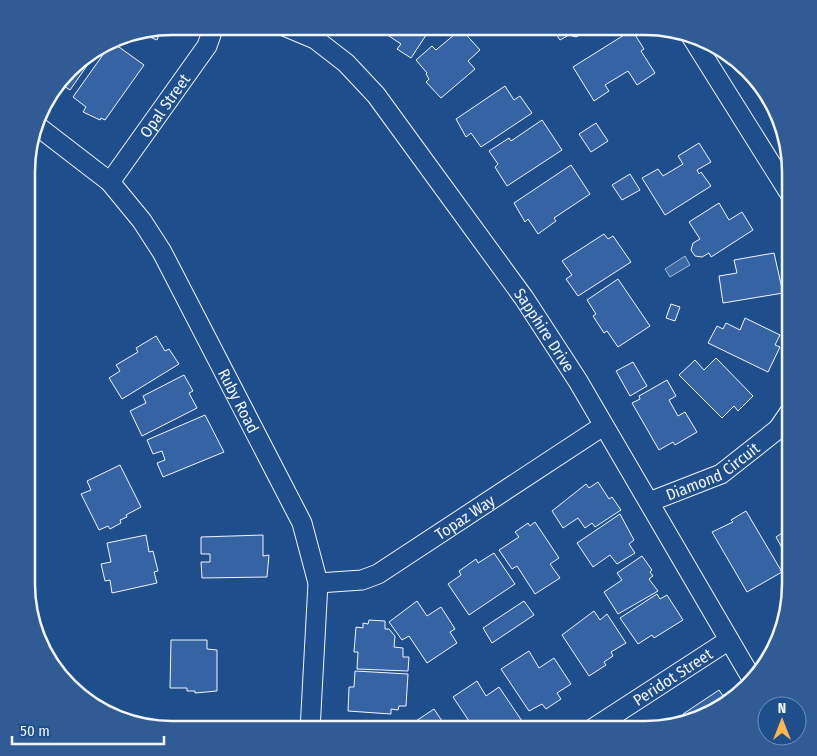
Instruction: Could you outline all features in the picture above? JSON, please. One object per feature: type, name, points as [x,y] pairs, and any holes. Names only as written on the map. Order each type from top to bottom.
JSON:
[{"type":"street","name":"Opal Street","points":[[110,182],[207,46],[211,35]]},
{"type":"street","name":"Sapphire Drive","points":[[305,35],[315,39],[346,63],[376,95],[524,298],[578,381],[749,673]]},
{"type":"street","points":[[697,45],[782,181]]},
{"type":"street","name":"Ruby Road","points":[[42,129],[110,182],[142,221],[162,252],[282,480],[302,523],[318,583],[310,721]]},
{"type":"street","name":"Diamond Circuit","points":[[648,502],[722,474],[778,429],[782,423]]},
{"type":"street","name":"Topaz Way","points":[[318,583],[362,580],[378,574],[603,426]]},
{"type":"street","name":"Peridot Street","points":[[606,721],[729,640]]},
{"type":"water","points":[[685,256],[690,265],[670,277],[665,269]]},
{"type":"building","points":[[388,35],[426,35],[411,58],[397,49],[401,44]]},
{"type":"building","points":[[454,35],[466,35],[480,50],[468,61],[475,69],[441,98],[426,82],[429,79],[427,73],[416,60],[432,46],[436,50]]},
{"type":"building","points":[[557,35],[569,35],[560,40]]},
{"type":"building","points":[[624,35],[635,35],[644,49],[641,51],[655,73],[637,85],[628,71],[605,85],[609,91],[594,101],[573,67]]},
{"type":"building","points":[[159,36],[157,40],[150,37]]},
{"type":"building","points":[[118,46],[144,65],[105,120],[101,118],[100,120],[83,112],[86,107],[73,97],[104,53]]},
{"type":"building","points":[[88,64],[70,90],[65,87]]},
{"type":"building","points":[[505,86],[514,100],[520,96],[532,113],[481,147],[471,133],[466,137],[456,119]]},
{"type":"building","points":[[542,120],[562,150],[507,186],[495,167],[498,164],[489,151],[509,138],[511,141]]},
{"type":"building","points":[[596,123],[608,141],[591,152],[579,134]]},
{"type":"building","points":[[699,143],[711,162],[697,170],[699,174],[701,172],[711,186],[665,215],[642,178],[658,169],[663,176],[683,164],[678,156]]},
{"type":"building","points":[[571,165],[590,194],[554,218],[556,221],[538,234],[528,219],[525,222],[514,203]]},
{"type":"building","points":[[630,174],[640,190],[622,200],[612,185]]},
{"type":"building","points":[[719,203],[729,220],[742,212],[753,230],[711,257],[709,253],[702,257],[695,256],[691,250],[693,243],[700,239],[689,222]]},
{"type":"building","points":[[604,234],[608,239],[613,236],[631,262],[578,296],[566,279],[572,275],[562,261]]},
{"type":"building","points":[[774,253],[782,293],[723,303],[719,276],[737,273],[734,260]]},
{"type":"building","points":[[618,279],[650,326],[618,347],[607,331],[604,333],[593,316],[596,314],[587,300]]},
{"type":"building","points":[[671,304],[680,307],[675,321],[666,318]]},
{"type":"building","points":[[745,318],[780,335],[775,345],[780,347],[768,372],[708,343],[717,326],[723,329],[726,323],[740,330]]},
{"type":"building","points":[[156,336],[165,351],[169,349],[179,364],[122,399],[109,378],[120,371],[116,365],[138,352],[136,348]]},
{"type":"building","points":[[716,358],[753,396],[738,411],[734,406],[722,418],[679,375],[695,360],[704,370]]},
{"type":"building","points":[[633,362],[647,386],[630,396],[616,371]]},
{"type":"building","points":[[184,375],[193,391],[189,393],[197,408],[142,436],[130,411],[146,403],[143,396]]},
{"type":"building","points":[[667,380],[676,396],[669,400],[678,416],[685,412],[697,432],[675,445],[673,442],[659,450],[632,403],[640,399],[639,396]]},
{"type":"building","points":[[205,415],[224,452],[163,477],[157,463],[165,460],[162,451],[153,454],[147,440]]},
{"type":"building","points":[[120,465],[141,507],[126,515],[127,517],[120,520],[121,523],[110,529],[108,526],[99,530],[81,494],[91,490],[87,481]]},
{"type":"building","points":[[598,482],[609,499],[612,497],[621,510],[595,527],[592,523],[585,528],[578,518],[563,528],[552,511],[586,484],[589,488]]},
{"type":"building","points":[[746,511],[782,572],[747,592],[712,532],[733,522],[731,520]]},
{"type":"building","points":[[620,514],[634,540],[629,544],[635,553],[617,564],[610,555],[593,567],[577,543]]},
{"type":"building","points":[[535,522],[559,558],[550,564],[560,578],[535,594],[517,566],[512,569],[499,550],[519,537],[515,532],[528,523],[530,526]]},
{"type":"building","points":[[782,533],[782,548],[776,537]]},
{"type":"building","points":[[146,535],[149,552],[153,551],[158,571],[154,572],[157,583],[112,593],[110,580],[105,581],[101,564],[111,562],[107,543]]},
{"type":"building","points":[[263,535],[263,556],[269,555],[267,577],[202,578],[201,562],[210,562],[210,554],[201,554],[201,537]]},
{"type":"building","points":[[494,553],[515,584],[469,615],[448,584],[461,575],[459,571],[476,559],[478,563]]},
{"type":"building","points":[[642,556],[652,570],[650,572],[653,576],[649,579],[658,591],[618,614],[604,592],[622,580],[617,573]]},
{"type":"building","points":[[657,594],[660,599],[667,595],[683,620],[654,638],[652,635],[638,644],[620,618]]},
{"type":"building","points":[[417,601],[427,616],[441,607],[455,629],[450,632],[457,643],[427,663],[409,636],[402,640],[389,622]]},
{"type":"building","points":[[524,601],[534,615],[492,643],[483,628]]},
{"type":"building","points":[[594,611],[600,620],[607,614],[626,643],[611,652],[613,656],[604,662],[606,665],[589,676],[562,635]]},
{"type":"building","points":[[369,620],[385,621],[385,629],[389,629],[395,636],[394,647],[403,648],[403,657],[409,657],[408,671],[357,669],[358,652],[354,652],[356,627],[363,628],[363,623],[368,624]]},
{"type":"building","points":[[171,640],[207,640],[207,649],[217,650],[217,691],[195,693],[195,691],[187,691],[187,688],[170,688]]},
{"type":"building","points":[[529,651],[539,668],[554,658],[571,684],[557,693],[561,699],[546,709],[542,704],[529,711],[501,669]]},
{"type":"building","points":[[355,671],[408,674],[406,706],[399,706],[398,710],[391,709],[391,714],[348,711],[349,687],[354,687]]},
{"type":"building","points":[[477,681],[486,696],[499,687],[522,721],[469,721],[453,697]]},
{"type":"building","points":[[719,690],[723,696],[697,711],[683,714]]},
{"type":"building","points":[[434,709],[442,721],[416,721]]}]
